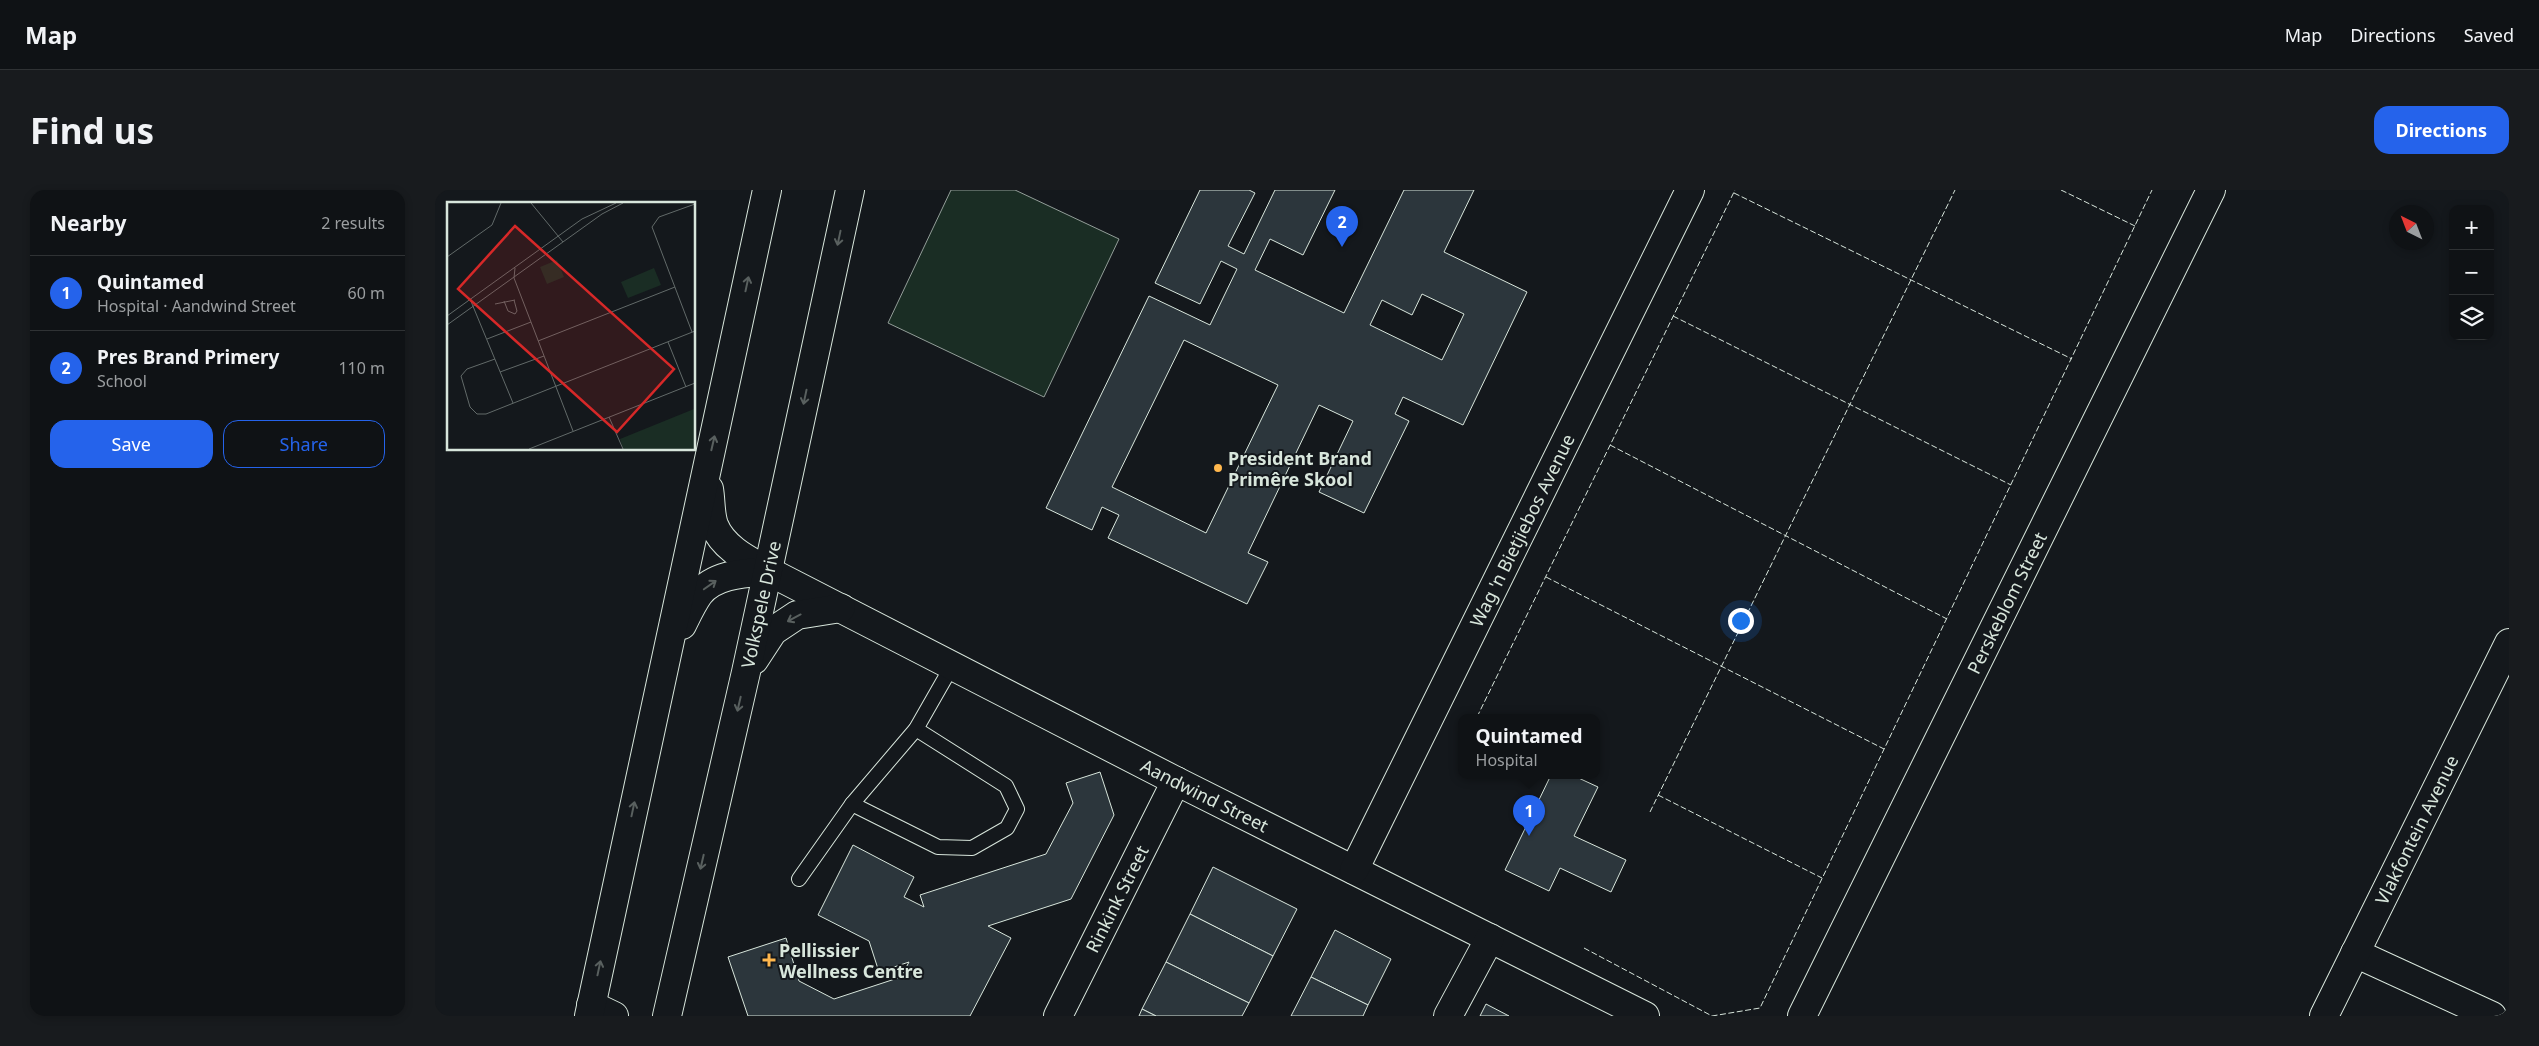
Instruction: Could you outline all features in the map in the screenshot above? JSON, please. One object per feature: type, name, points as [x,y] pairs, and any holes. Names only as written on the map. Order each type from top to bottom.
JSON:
[{"type":"street","points":[[598,1012],[665,655],[767,190]]},
{"type":"street","name":"Volkspele Drive","points":[[667,1016],[746,672],[850,190]]},
{"type":"street","name":"Wag 'n Bietjiebos Avenue","points":[[1354,870],[1690,190]]},
{"type":"street","name":"Perskeblom Street","points":[[1802,1016],[2211,190]]},
{"type":"street","name":"Aandwind Street","points":[[707,470],[714,524],[733,549],[768,571],[1176,781],[1645,1016]]},
{"type":"street","points":[[665,655],[700,592],[720,579],[768,571]]},
{"type":"street","points":[[746,672],[773,631],[797,615],[841,608]]},
{"type":"street","name":"Vlakfontein Avenue","points":[[2324,1016],[2509,643]]},
{"type":"street","name":"Rinkink Street","points":[[1058,1016],[1176,781]]},
{"type":"street","points":[[1448,1016],[1490,938]]},
{"type":"street","points":[[2355,953],[2492,1016]]},
{"type":"lane","points":[[799,879],[851,804],[917,730],[952,666]]},
{"type":"lane","points":[[851,804],[937,847],[971,848],[1007,828],[1017,809],[1006,786],[917,730]]},
{"type":"green space","points":[[951,190],[1015,190],[1119,239],[1044,397],[888,323]]},
{"type":"building","points":[[1200,190],[1249,190],[1255,193],[1228,246],[1244,254],[1275,190],[1335,190],[1303,255],[1270,239],[1255,270],[1344,313],[1404,190],[1474,190],[1444,252],[1527,292],[1463,425],[1403,397],[1395,414],[1409,421],[1364,513],[1319,492],[1353,421],[1319,405],[1248,553],[1268,562],[1247,604],[1108,538],[1119,515],[1102,507],[1092,530],[1046,508],[1149,296],[1210,325],[1237,269],[1221,261],[1200,304],[1155,283]],"holes":[[[1422,294],[1464,314],[1442,360],[1370,325],[1382,300],[1412,315]],[[1184,340],[1278,385],[1206,533],[1112,487]]]},
{"type":"building","points":[[1100,772],[1114,815],[1071,899],[988,926],[1011,938],[970,1016],[748,1016],[728,957],[786,938],[799,981],[834,999],[901,977],[909,962],[879,972],[869,941],[818,915],[853,845],[914,877],[904,897],[924,907],[920,895],[1046,854],[1073,803],[1066,783]]},
{"type":"building","points":[[1549,779],[1581,779],[1598,787],[1574,836],[1626,860],[1611,892],[1560,868],[1549,891],[1505,870]]},
{"type":"building","points":[[1213,867],[1297,909],[1273,956],[1190,914]]},
{"type":"building","points":[[1190,914],[1273,956],[1249,1003],[1166,962]]},
{"type":"building","points":[[1335,930],[1391,959],[1368,1005],[1311,977]]},
{"type":"building","points":[[1166,962],[1249,1003],[1242,1016],[1156,1016],[1142,1009]]},
{"type":"building","points":[[1311,977],[1368,1005],[1363,1016],[1291,1016]]},
{"type":"building","points":[[1486,1004],[1509,1016],[1480,1016]]},
{"type":"building","points":[[1142,1009],[1156,1016],[1139,1016]]},
{"type":"fence","points":[[1478,714],[1735,190]]},
{"type":"fence","points":[[1650,812],[1955,190]]},
{"type":"fence","points":[[2061,190],[2135,226]]},
{"type":"fence","points":[[1584,948],[1712,1016],[1760,1008],[2152,190]]},
{"type":"fence","points":[[1734,193],[2072,359]]},
{"type":"fence","points":[[1673,316],[2011,485]]},
{"type":"fence","points":[[1610,445],[1947,619]]},
{"type":"fence","points":[[1546,577],[1884,749]]},
{"type":"fence","points":[[1658,795],[1822,878]]},
{"type":"place","name":"Pres Brand Primery","points":[[1342,247]]},
{"type":"place","name":"President Brand Primêre Skool","points":[[1218,468]]},
{"type":"place","name":"Quintamed","points":[[1529,836]]},
{"type":"place","name":"Pellissier Wellness Centre","points":[[769,960]]}]
